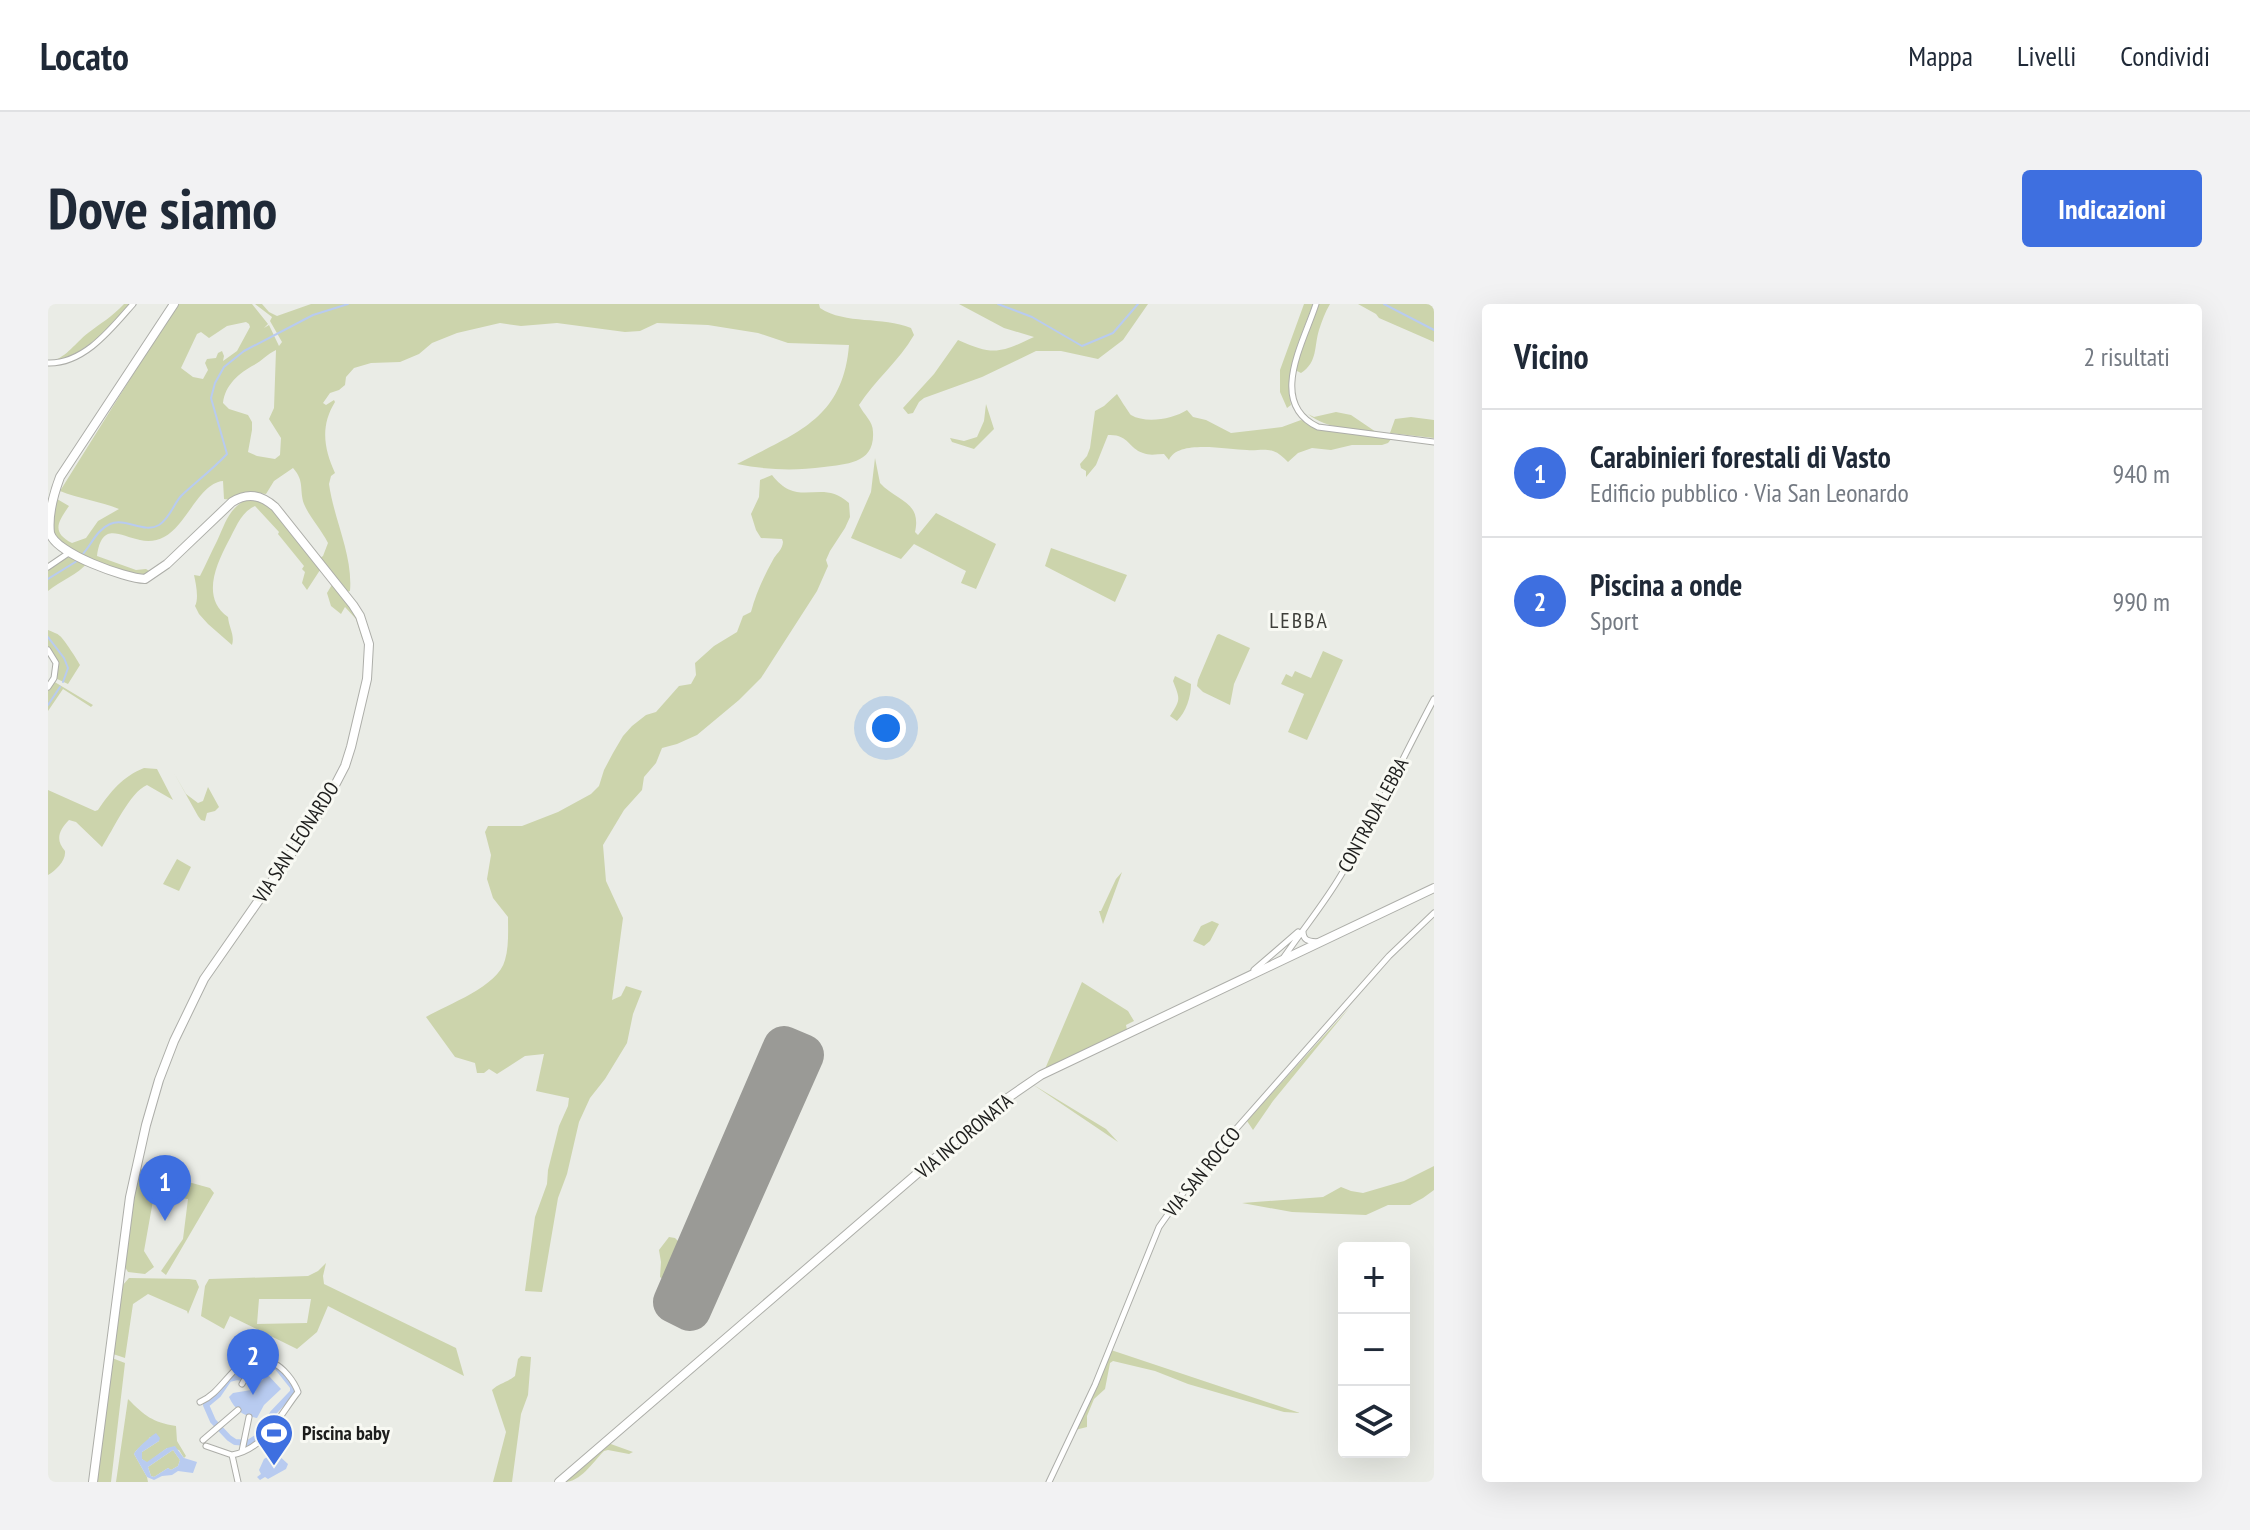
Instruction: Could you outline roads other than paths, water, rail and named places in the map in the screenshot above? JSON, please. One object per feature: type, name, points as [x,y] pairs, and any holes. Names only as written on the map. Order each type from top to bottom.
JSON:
[{"type":"street","points":[[48,363],[68,359],[99,341],[133,304]]},
{"type":"street","points":[[73,553],[54,542],[49,531],[52,496],[60,477],[174,304]]},
{"type":"street","points":[[1316,304],[1291,379],[1294,404],[1300,414],[1318,427],[1434,442]]},
{"type":"street","name":"VIA SAN LEONARDO","points":[[73,553],[119,575],[145,579],[167,564],[241,496],[267,499],[353,605],[366,630],[370,658],[362,708],[339,778],[314,821],[204,979],[174,1041],[156,1088],[130,1197],[93,1482]]},
{"type":"street","points":[[48,567],[73,553]]},
{"type":"street","points":[[48,650],[56,663],[54,678],[48,687]]},
{"type":"street","name":"CONTRADA LEBBA","points":[[1305,926],[1342,874],[1434,699]]},
{"type":"street","name":"VIA INCORONATA","points":[[559,1482],[962,1135],[1041,1075],[1434,888]]},
{"type":"street","name":"VIA SAN ROCCO","points":[[1049,1482],[1095,1385],[1159,1227],[1198,1172],[1389,956],[1434,913]]},
{"type":"street","points":[[1250,974],[1305,926]]},
{"type":"street","points":[[1305,926],[1304,938],[1318,942]]},
{"type":"street","points":[[1282,960],[1305,926]]},
{"type":"street","points":[[1282,960],[1281,952],[1287,942]]},
{"type":"street","points":[[200,1402],[213,1395],[237,1368],[257,1374],[273,1363],[280,1366],[297,1387],[298,1392],[262,1440],[232,1455],[205,1443],[210,1434],[238,1410]]},
{"type":"street","points":[[242,1384],[246,1377]]},
{"type":"street","points":[[242,1451],[249,1417]]},
{"type":"street","points":[[232,1455],[238,1482]]},
{"type":"water","points":[[268,1375],[281,1389],[264,1405],[257,1418],[240,1412],[229,1397],[233,1393],[251,1390]]},
{"type":"water","points":[[156,1433],[159,1441],[142,1452],[142,1459],[147,1462],[175,1446],[184,1458],[197,1462],[193,1473],[178,1471],[154,1480],[147,1477],[134,1454]],"holes":[[[173,1450],[180,1460],[178,1466],[171,1470],[168,1468],[151,1476],[148,1467]]]},
{"type":"water","name":"Piscina baby","points":[[275,1452],[288,1464],[286,1469],[260,1480],[257,1477],[261,1474],[259,1470],[264,1459]]},
{"type":"waterway","points":[[81,556],[97,534],[110,524],[122,522],[147,528],[159,525],[181,496],[227,454],[211,398],[224,367],[244,351],[313,315],[348,304]]},
{"type":"waterway","points":[[998,304],[1032,317],[1082,346],[1113,333],[1138,304]]},
{"type":"waterway","points":[[1384,304],[1434,330]]},
{"type":"waterway","name":"LEBBA","points":[[48,579],[77,561]]},
{"type":"waterway","name":"LEBBA","points":[[48,637],[68,668],[63,682]]},
{"type":"waterway","name":"LEBBA","points":[[48,705],[60,687]]},
{"type":"waterway","points":[[271,1366],[277,1367],[293,1387],[293,1392],[273,1413],[261,1435],[248,1443],[235,1442],[213,1421],[206,1405],[229,1379],[257,1379],[271,1366]]},
{"type":"place","name":"Carabinieri forestali di Vasto","points":[[165,1221]]},
{"type":"place","name":"Piscina a onde","points":[[253,1395]]},
{"type":"place","name":"Piscina baby","points":[[274,1467]]},
{"type":"district","name":"LEBBA","points":[[1299,620]]}]
